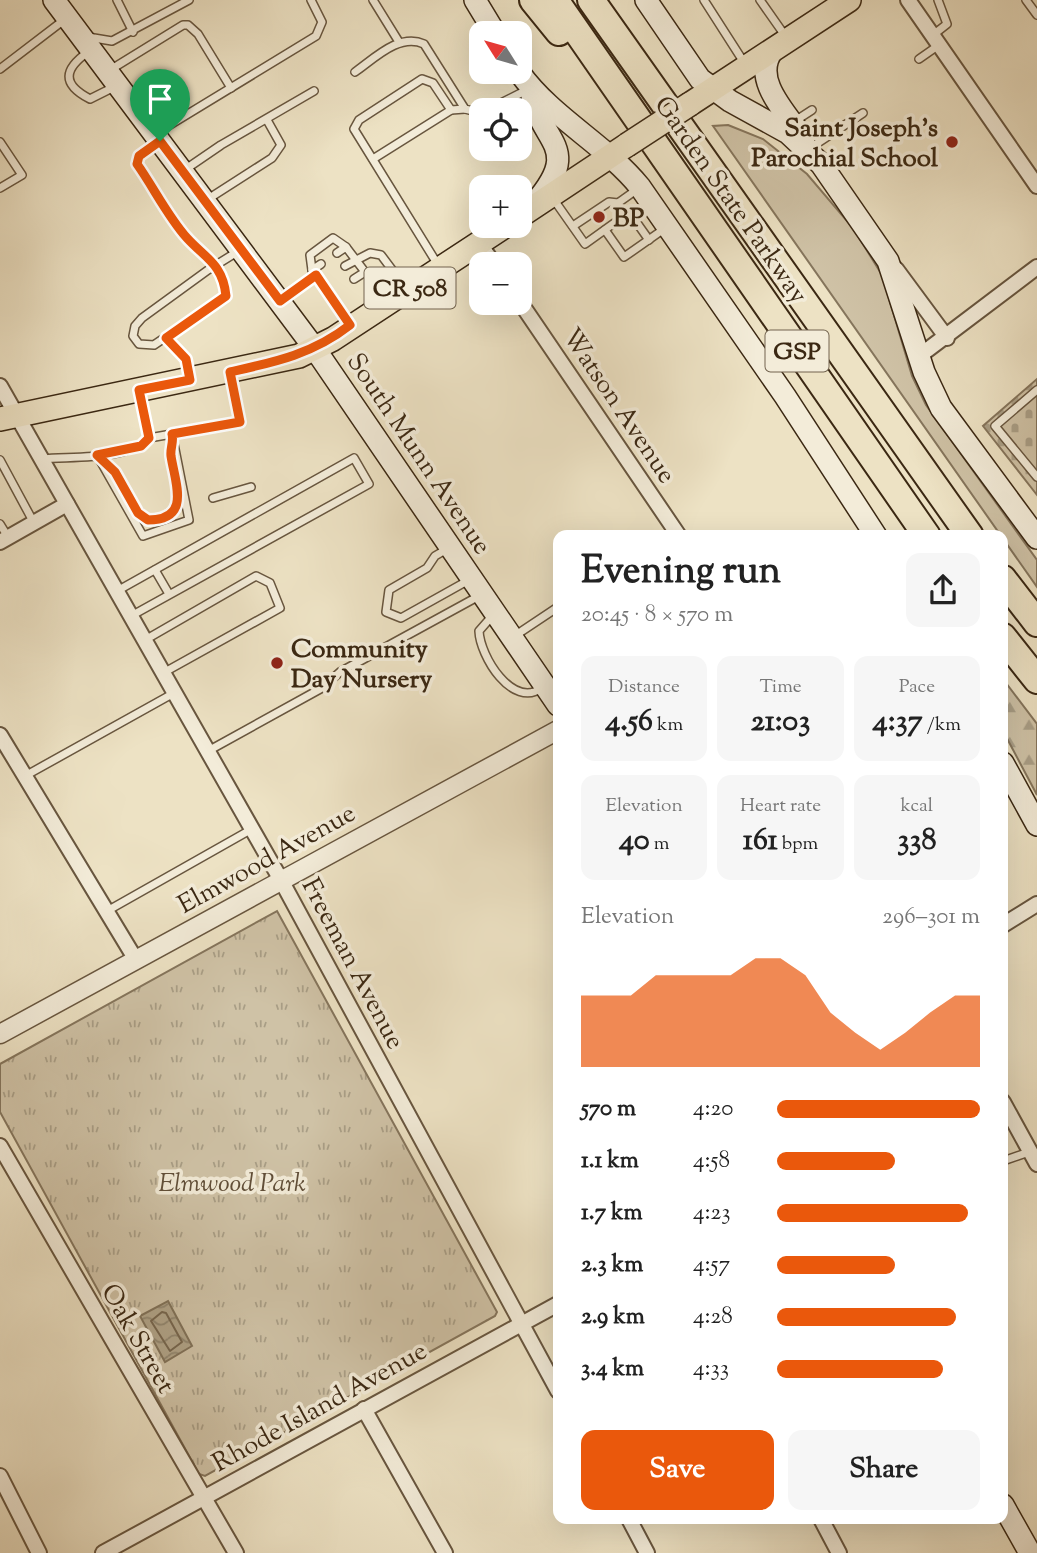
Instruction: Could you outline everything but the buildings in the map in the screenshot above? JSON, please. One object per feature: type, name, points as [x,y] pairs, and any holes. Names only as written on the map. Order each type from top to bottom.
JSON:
[{"type":"highway","points":[[533,0],[668,167]]},
{"type":"highway","name":"Garden State Parkway","points":[[555,0],[668,167],[923,530]]},
{"type":"highway","name":"Garden State Parkway","points":[[591,0],[966,530]]},
{"type":"highway","points":[[612,0],[714,173]]},
{"type":"highway","points":[[1008,585],[1037,623]]},
{"type":"highway","points":[[1008,643],[1037,680]]},
{"type":"main road","name":"South Munn Avenue","points":[[54,0],[315,349],[477,586],[489,619],[512,638],[553,698]]},
{"type":"main road","points":[[475,0],[488,21]]},
{"type":"main road","points":[[646,0],[694,73],[712,90],[788,134],[816,156]]},
{"type":"main road","points":[[532,208],[849,0]]},
{"type":"main road","points":[[781,45],[765,64],[766,79],[881,249],[897,283],[918,357],[941,408],[1037,538]]},
{"type":"main road","points":[[526,84],[534,110],[552,135],[559,160],[553,178],[532,204]]},
{"type":"main road","points":[[530,84],[619,151],[640,187],[785,396],[872,530]]},
{"type":"main road","name":"CR 508","points":[[8,417],[299,356],[315,349],[487,238]]},
{"type":"main road","points":[[1008,772],[1037,825]]},
{"type":"main road","points":[[1008,1514],[1030,1553]]},
{"type":"street","points":[[908,0],[1037,186]]},
{"type":"street","points":[[480,243],[486,252]]},
{"type":"street","points":[[881,249],[947,338]]},
{"type":"street","points":[[918,357],[947,338],[1037,267]]},
{"type":"street","name":"Watson Avenue","points":[[529,315],[675,530]]},
{"type":"street","name":"Freeman Avenue","points":[[0,386],[8,417],[41,459],[281,880],[553,1382]]},
{"type":"street","points":[[4,540],[67,504]]},
{"type":"street","name":"Elmwood Avenue","points":[[0,1034],[553,733]]},
{"type":"street","points":[[0,735],[136,960]]},
{"type":"street","points":[[1008,922],[1037,904]]},
{"type":"street","points":[[1008,1110],[1034,1158]]},
{"type":"street","name":"Oak Street","points":[[0,1146],[236,1553]]},
{"type":"street","name":"Rhode Island Avenue","points":[[103,1553],[553,1307]]},
{"type":"street","points":[[364,1409],[445,1553]]},
{"type":"street","points":[[0,1476],[39,1553]]},
{"type":"street","points":[[632,1524],[647,1553]]},
{"type":"street","points":[[824,1524],[839,1553]]},
{"type":"lane","points":[[117,0],[133,32]]},
{"type":"lane","points":[[189,0],[112,41],[86,42],[68,72],[71,84],[90,99],[113,78],[183,25],[193,28],[231,88]]},
{"type":"lane","points":[[241,250],[214,266],[135,326],[133,336],[139,344],[155,345],[226,296],[225,286],[214,266],[211,257],[188,239],[137,164],[139,156],[157,138],[231,88],[316,36],[322,22],[311,0]]},
{"type":"lane","points":[[373,0],[399,42]]},
{"type":"lane","points":[[704,0],[747,67]]},
{"type":"lane","points":[[760,0],[781,45]]},
{"type":"lane","points":[[919,60],[947,24],[938,0]]},
{"type":"lane","points":[[1026,0],[1037,15]]},
{"type":"lane","points":[[0,69],[67,18]]},
{"type":"lane","points":[[355,72],[399,42],[416,41],[424,44],[464,109]]},
{"type":"lane","points":[[440,269],[354,129],[359,120],[422,79],[433,83],[451,110]]},
{"type":"lane","points":[[502,98],[520,84]]},
{"type":"lane","points":[[182,172],[221,145],[314,91]]},
{"type":"lane","points":[[373,159],[451,110],[469,110]]},
{"type":"lane","points":[[793,122],[812,110]]},
{"type":"lane","points":[[816,156],[863,113]]},
{"type":"lane","points":[[204,201],[272,158],[281,145],[267,120]]},
{"type":"lane","points":[[0,142],[22,175],[0,188]]},
{"type":"lane","points":[[573,226],[609,202],[618,203],[640,187]]},
{"type":"lane","points":[[551,195],[585,244],[624,216],[632,216],[649,240]]},
{"type":"lane","points":[[618,203],[624,216]]},
{"type":"lane","points":[[605,230],[624,257],[668,226]]},
{"type":"lane","points":[[350,325],[314,273],[310,255],[333,239],[346,247],[365,272],[354,279]]},
{"type":"lane","points":[[337,253],[346,247]]},
{"type":"lane","points":[[345,266],[370,253],[381,255],[407,290]]},
{"type":"lane","points":[[280,301],[321,264]]},
{"type":"lane","points":[[321,283],[329,277]]},
{"type":"lane","points":[[330,295],[338,290]]},
{"type":"lane","points":[[166,338],[186,359],[190,380]]},
{"type":"lane","points":[[41,459],[99,458],[141,446],[149,438],[173,438],[240,422],[230,372]]},
{"type":"lane","points":[[139,390],[149,438]]},
{"type":"lane","points":[[1037,390],[995,426],[1037,477]]},
{"type":"lane","points":[[99,458],[142,536],[189,520],[173,438]]},
{"type":"lane","points":[[99,458],[115,472],[138,513],[148,520],[158,520],[176,508],[179,499],[171,452],[173,438]]},
{"type":"lane","points":[[117,591],[354,458],[369,484],[131,616]]},
{"type":"lane","points":[[0,460],[34,523]]},
{"type":"lane","points":[[213,498],[251,487]]},
{"type":"lane","points":[[0,524],[4,540]]},
{"type":"lane","points":[[450,547],[435,556],[427,568],[389,590],[386,612],[401,618],[477,586]]},
{"type":"lane","points":[[155,570],[169,594]]},
{"type":"lane","points":[[145,641],[257,576],[270,583],[280,608],[163,673]]},
{"type":"lane","points":[[208,751],[322,688],[340,672],[477,586]]},
{"type":"lane","points":[[512,638],[553,610]]},
{"type":"lane","points":[[489,619],[480,641],[492,667],[502,679],[520,690],[537,692],[545,686]]},
{"type":"lane","points":[[25,776],[174,692]]},
{"type":"lane","points":[[106,911],[252,829]]},
{"type":"lane","points":[[1008,1161],[1034,1158]]},
{"type":"green space","points":[[728,125],[763,139],[807,174],[853,228],[882,275],[912,376],[926,405],[1037,560],[1037,587],[1008,546],[1008,530],[997,530],[713,126]]},
{"type":"green space","points":[[1037,379],[1037,495],[983,426]]},
{"type":"green space","points":[[1008,686],[1037,724],[1037,795],[1008,740]]},
{"type":"green space","name":"Elmwood Park","points":[[277,911],[497,1312],[495,1316],[205,1476],[199,1474],[0,1112],[0,1064]]},
{"type":"water","points":[[168,1301],[192,1346],[165,1362],[140,1316]]},
{"type":"place","name":"Saint Joseph's Parochial School","points":[[952,142]]},
{"type":"place","name":"BP","points":[[599,217]]},
{"type":"place","name":"Community Day Nursery","points":[[277,663]]},
{"type":"route","points":[[160,141],[280,301],[316,275],[350,325],[333,339],[299,356],[230,372],[240,422],[172,434],[174,443],[171,452],[179,499],[176,508],[167,516],[148,520],[138,513],[115,472],[101,462],[97,455],[141,446],[149,438],[139,390],[190,380],[186,359],[179,348],[166,338],[226,296],[225,286],[211,257],[188,239],[137,164],[139,156],[160,141]]}]
